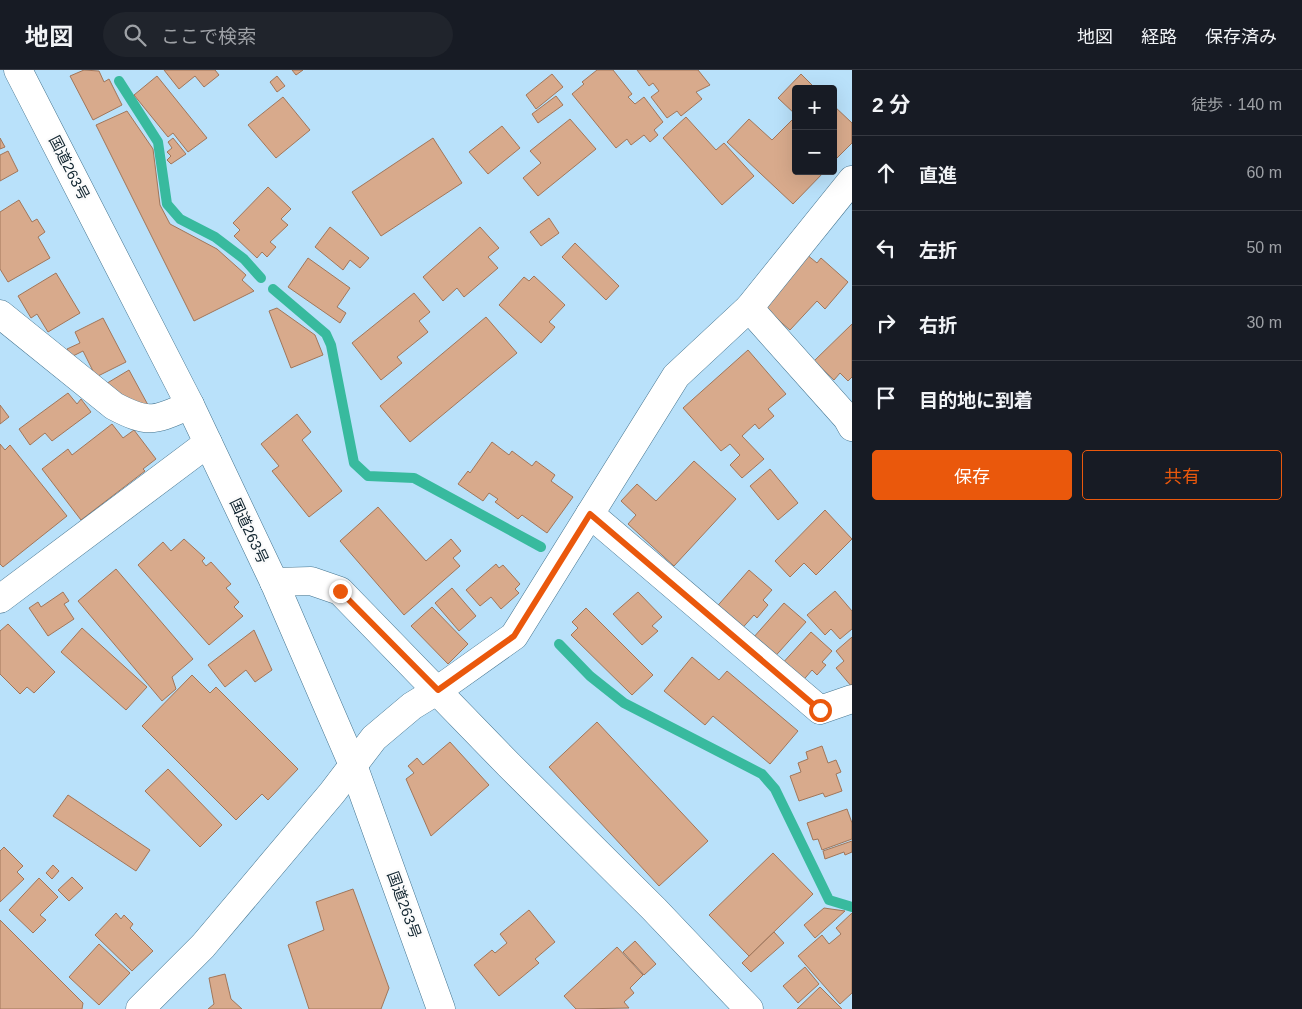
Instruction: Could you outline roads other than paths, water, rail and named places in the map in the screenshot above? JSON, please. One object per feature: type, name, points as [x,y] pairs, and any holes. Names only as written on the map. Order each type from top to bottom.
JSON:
[{"type":"main road","name":"国道263号","points":[[18,70],[190,405],[274,582],[353,765],[441,1009]]},
{"type":"main road","points":[[140,1009],[203,946],[332,793],[374,738],[412,706],[438,690],[514,636],[676,376],[748,308],[852,180]]},
{"type":"main road","points":[[748,308],[847,418],[852,427]]},
{"type":"main road","points":[[0,314],[114,406],[128,413],[155,420],[190,405]]},
{"type":"main road","points":[[0,599],[208,443]]},
{"type":"main road","points":[[590,514],[820,710],[852,698]]},
{"type":"main road","points":[[274,582],[311,581],[340,591],[509,765],[654,909],[749,1009]]},
{"type":"waterway","points":[[119,81],[158,142],[167,204],[180,219],[215,237],[244,259],[261,278]]},
{"type":"waterway","points":[[273,289],[326,334],[331,345],[354,463],[368,476],[414,478],[541,547]]},
{"type":"waterway","points":[[559,644],[590,676],[624,703],[762,774],[775,789],[829,900],[852,907]]}]
